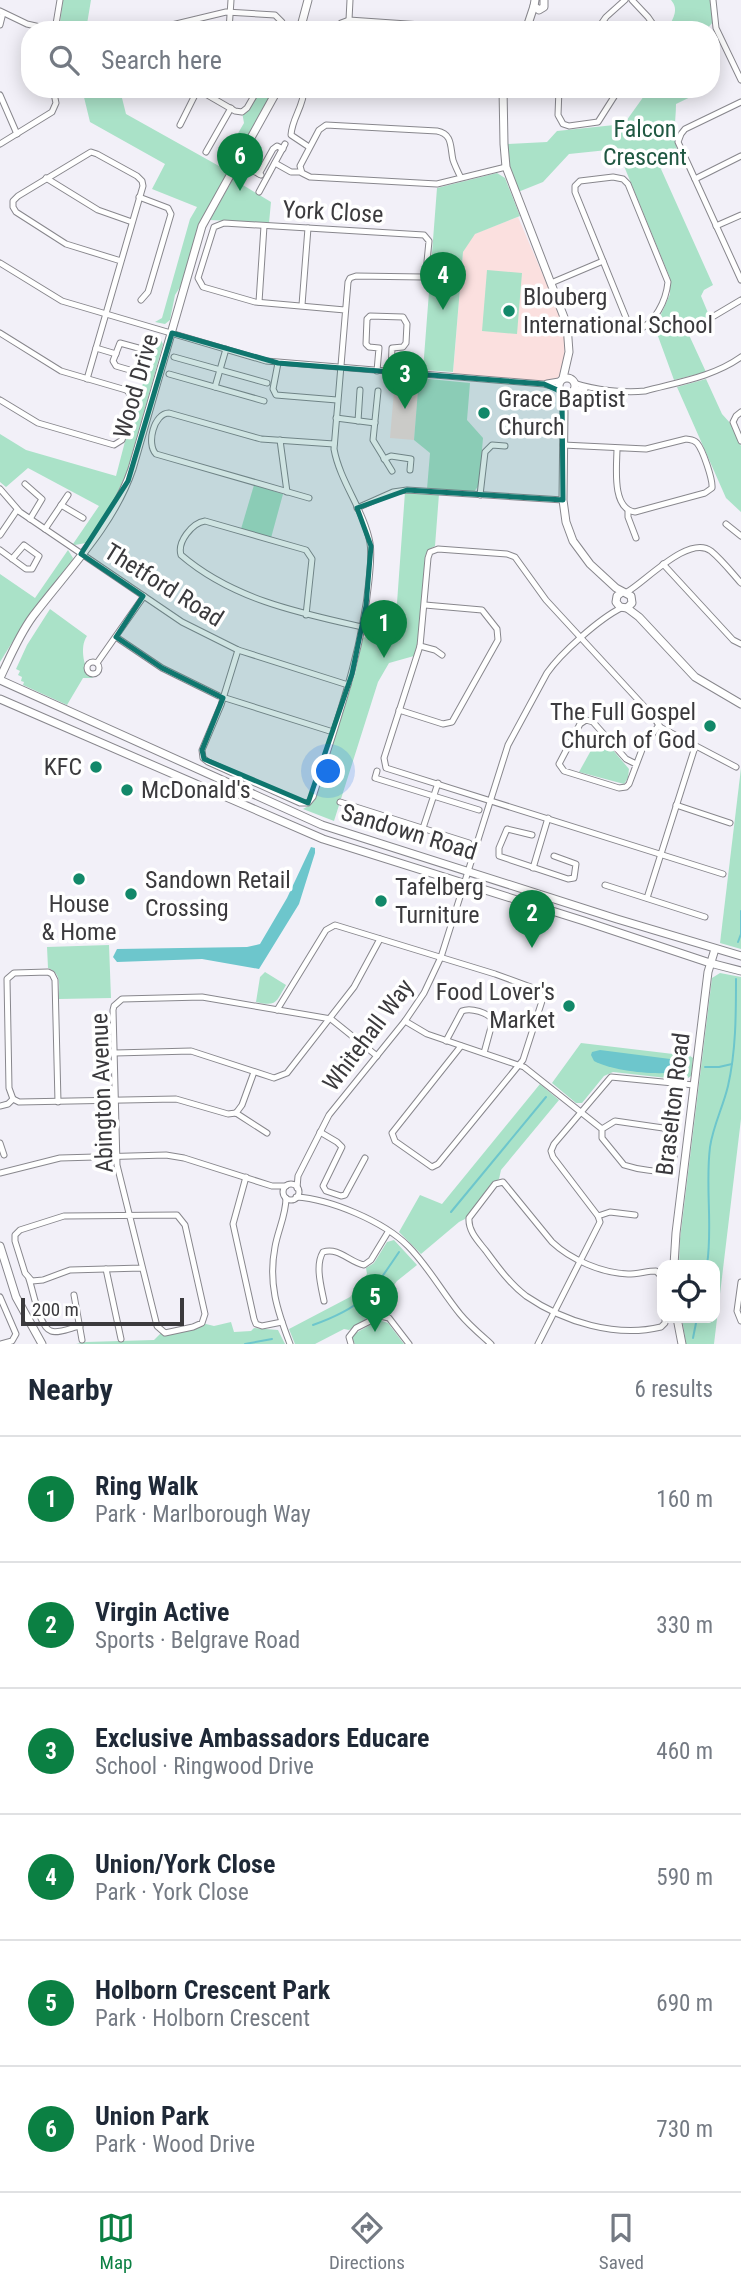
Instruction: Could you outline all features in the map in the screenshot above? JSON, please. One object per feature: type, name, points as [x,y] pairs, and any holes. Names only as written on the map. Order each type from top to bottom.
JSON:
[{"type":"street","points":[[56,21],[60,0]]},
{"type":"street","points":[[230,21],[231,0]]},
{"type":"street","points":[[302,21],[308,0]]},
{"type":"street","points":[[350,0],[349,20],[364,21]]},
{"type":"street","points":[[603,21],[625,0]]},
{"type":"street","points":[[632,0],[651,21]]},
{"type":"street","points":[[713,0],[715,21]]},
{"type":"street","points":[[530,21],[539,3]]},
{"type":"street","points":[[0,25],[2,12],[21,21]]},
{"type":"street","points":[[188,21],[226,12],[275,15],[281,21]]},
{"type":"street","points":[[720,36],[741,80]]},
{"type":"street","points":[[0,95],[17,134]]},
{"type":"street","points":[[0,144],[54,110],[55,98]]},
{"type":"street","points":[[180,125],[194,98]]},
{"type":"street","points":[[214,98],[235,111],[244,110],[252,98]]},
{"type":"street","name":"Wood Drive","points":[[0,679],[29,621],[116,505],[128,481],[205,220],[273,98]]},
{"type":"street","points":[[303,98],[290,132],[292,137],[309,147]]},
{"type":"street","points":[[503,98],[506,167],[567,325],[562,500],[573,541],[605,580],[695,677],[741,704]]},
{"type":"street","points":[[559,98],[559,118],[563,124],[569,126],[598,122],[613,98]]},
{"type":"street","points":[[741,102],[685,129],[678,142],[741,280]]},
{"type":"street","points":[[206,152],[231,108]]},
{"type":"street","points":[[300,172],[300,163],[319,130],[330,124],[443,132],[450,139],[453,161],[461,178]]},
{"type":"street","points":[[259,174],[275,147],[284,146],[259,192]]},
{"type":"street","points":[[87,379],[105,314],[121,261],[143,184],[140,178],[94,153],[85,154],[14,199],[14,210],[65,244],[121,261]]},
{"type":"street","points":[[695,179],[741,156]]},
{"type":"street","points":[[275,163],[291,172],[300,172],[310,177],[437,184],[506,167]]},
{"type":"street","points":[[244,166],[266,178]]},
{"type":"street","points":[[46,178],[98,210],[132,222]]},
{"type":"street","points":[[619,178],[626,181],[631,190],[668,282],[655,317],[648,325],[638,330],[629,325],[603,261],[574,189],[582,180],[619,178]]},
{"type":"street","points":[[139,197],[168,208],[171,214],[148,292],[141,300]]},
{"type":"street","points":[[716,226],[741,215]]},
{"type":"street","name":"York Close","points":[[334,444],[337,400],[340,368],[345,310],[347,285],[352,277],[424,276],[429,239],[424,235],[224,223],[212,229],[198,278],[203,287],[259,302],[345,310]]},
{"type":"street","points":[[259,302],[264,226]]},
{"type":"street","points":[[302,305],[308,228]]},
{"type":"street","points":[[551,283],[603,261]]},
{"type":"street","points":[[0,263],[62,301],[278,363],[635,392],[708,375],[741,359]]},
{"type":"street","points":[[713,316],[741,300]]},
{"type":"street","points":[[370,316],[402,317],[406,320],[406,345],[392,348],[366,344],[366,320],[370,316]]},
{"type":"street","points":[[0,333],[57,369],[127,390],[132,395],[133,402],[123,438],[118,444],[111,445],[38,423],[0,400]]},
{"type":"street","points":[[140,373],[115,365],[113,361],[121,343],[142,349]]},
{"type":"street","points":[[96,348],[116,354]]},
{"type":"street","points":[[377,371],[379,348]]},
{"type":"street","points":[[391,372],[392,348]]},
{"type":"street","points":[[215,387],[226,349]]},
{"type":"street","points":[[174,357],[267,383]]},
{"type":"street","points":[[278,363],[274,389],[276,395],[337,400]]},
{"type":"street","points":[[169,374],[264,401]]},
{"type":"street","points":[[358,421],[360,390]]},
{"type":"street","points":[[378,391],[373,440],[392,471]]},
{"type":"street","points":[[239,650],[202,750],[204,759],[300,803],[308,803],[313,797],[353,671],[366,606],[371,552],[369,539],[336,459],[334,444],[255,438],[167,412],[158,418],[150,447],[154,453],[309,499]]},
{"type":"street","points":[[741,412],[733,422],[741,441]]},
{"type":"street","points":[[336,418],[375,423]]},
{"type":"street","points":[[564,445],[646,449],[686,439],[692,440],[698,446],[712,482],[710,490],[705,494],[635,512],[628,511]]},
{"type":"street","points":[[281,440],[287,492]]},
{"type":"street","points":[[481,495],[485,452],[492,446],[505,446]]},
{"type":"street","points":[[617,448],[617,487],[636,538]]},
{"type":"street","points":[[384,459],[391,456],[411,459],[410,470]]},
{"type":"street","points":[[25,484],[42,499],[30,519]]},
{"type":"street","name":"Thetford Road","points":[[0,489],[17,510],[183,622],[239,650],[348,685]]},
{"type":"street","points":[[357,508],[402,490],[562,500]]},
{"type":"street","points":[[45,529],[68,495]]},
{"type":"street","points":[[61,505],[83,518]]},
{"type":"street","points":[[0,535],[17,510]]},
{"type":"street","points":[[306,615],[312,559],[306,550],[205,521],[196,524],[181,544],[181,555],[210,576],[257,599],[306,615],[362,626]]},
{"type":"street","points":[[726,524],[741,536]]},
{"type":"street","points":[[0,550],[12,559],[29,570],[39,556],[23,545],[12,559]]},
{"type":"street","points":[[740,582],[706,548],[678,554],[663,564],[733,640],[741,644]]},
{"type":"street","points":[[723,874],[438,783],[390,771],[384,765],[420,646],[428,558],[432,550],[507,554],[517,559],[546,600],[659,725],[736,767]]},
{"type":"street","name":"Whitehall Way","points":[[288,1185],[298,1176],[328,1115],[405,1021],[424,993],[441,957],[511,738],[547,673],[663,564]]},
{"type":"street","points":[[97,663],[144,596]]},
{"type":"street","points":[[399,710],[443,724],[452,722],[498,640],[497,629],[482,610],[425,605]]},
{"type":"street","points":[[116,637],[162,668],[223,697],[333,732]]},
{"type":"street","points":[[420,646],[442,655]]},
{"type":"street","name":"Sandown Road","points":[[0,679],[298,815],[352,835],[741,956]]},
{"type":"street","name":"Sandown Road","points":[[0,699],[299,830],[741,971]]},
{"type":"street","points":[[636,764],[626,759],[593,722],[586,720],[580,724],[559,762],[564,771],[622,788],[628,786],[644,744],[659,725]]},
{"type":"street","points":[[647,898],[695,747]]},
{"type":"street","points":[[377,771],[375,778],[479,810]]},
{"type":"street","points":[[423,828],[438,783]]},
{"type":"street","points":[[340,802],[469,843]]},
{"type":"street","points":[[676,806],[730,823]]},
{"type":"street","points":[[533,868],[548,818]]},
{"type":"street","points":[[532,835],[507,829],[499,852],[501,858],[568,879],[574,878],[576,864],[554,856]]},
{"type":"street","points":[[605,885],[705,917]]},
{"type":"street","points":[[277,1010],[326,930],[340,926],[539,990],[542,1001],[523,1060],[439,1164],[432,1167],[395,1141],[392,1133],[461,1045]]},
{"type":"street","points":[[115,1053],[191,1051],[274,1078],[287,1073],[354,987],[380,939]]},
{"type":"street","name":"Braselton Road","points":[[674,1260],[694,1085],[710,963],[715,949]]},
{"type":"street","points":[[58,1102],[54,976],[48,972],[11,974],[3,995],[9,1088],[13,1099],[19,1102],[58,1102],[116,1101],[176,1099],[228,1114],[236,1113],[267,1133]]},
{"type":"street","name":"Abington Avenue","points":[[131,1214],[173,1214],[180,1217],[185,1225],[205,1314],[205,1319],[199,1326],[170,1333],[159,1329],[142,1268],[117,1156],[113,1010],[117,1002],[122,999],[202,997],[331,1019],[377,1056]]},
{"type":"street","points":[[446,1041],[462,1011],[473,1010],[490,1016],[493,1020],[484,1053]]},
{"type":"street","points":[[405,1021],[427,1034],[520,1064],[602,1129]]},
{"type":"street","points":[[236,1113],[242,1105],[254,1072]]},
{"type":"street","points":[[538,1344],[599,1226],[598,1216],[552,1154],[554,1144],[611,1077],[694,1085]]},
{"type":"street","points":[[0,1088],[9,1088]]},
{"type":"street","points":[[0,1106],[13,1099]]},
{"type":"street","points":[[615,1121],[670,1129],[676,1139],[672,1165],[661,1171],[624,1165],[602,1138],[602,1129],[615,1121]]},
{"type":"street","points":[[320,1132],[342,1148],[323,1186],[326,1191],[345,1195],[365,1158]]},
{"type":"street","points":[[0,1143],[4,1155]]},
{"type":"street","points":[[2,1174],[60,1158],[177,1156],[272,1186],[289,1197],[310,1198],[353,1211],[408,1247],[462,1316],[491,1344]]},
{"type":"street","name":"Whitehall Way","points":[[289,1197],[298,1189],[298,1176]]},
{"type":"street","points":[[246,1177],[233,1224],[254,1319],[256,1324],[262,1326],[282,1322]]},
{"type":"street","points":[[657,1273],[617,1273],[581,1261],[562,1251],[505,1182],[495,1184],[469,1218],[468,1224],[475,1237],[510,1281],[528,1297],[555,1311],[605,1329],[637,1331],[661,1327],[665,1323]]},
{"type":"street","points":[[272,1186],[288,1185],[310,1198]]},
{"type":"street","points":[[288,1185],[289,1197],[274,1256],[273,1294],[290,1344]]},
{"type":"street","points":[[598,1216],[610,1212],[635,1215]]},
{"type":"street","points":[[80,1326],[54,1332],[49,1330],[38,1311],[29,1279],[24,1273],[15,1237],[18,1231],[64,1216],[131,1214]]},
{"type":"street","points":[[324,1301],[320,1284],[320,1260],[323,1252],[329,1250],[358,1264],[366,1264],[388,1232]]},
{"type":"street","points":[[0,1245],[16,1297],[42,1344]]},
{"type":"street","points":[[29,1279],[36,1282],[70,1270],[142,1268]]},
{"type":"street","points":[[106,1269],[121,1339]]},
{"type":"street","points":[[741,1282],[737,1311],[741,1321]]},
{"type":"street","points":[[74,1295],[82,1340]]},
{"type":"street","points":[[0,1297],[16,1334],[12,1341],[1,1344]]},
{"type":"street","points":[[351,1344],[349,1337],[352,1331],[380,1316],[390,1318],[409,1344]]},
{"type":"street","points":[[678,1323],[682,1344]]},
{"type":"highlighted area","points":[[172,333],[278,363],[544,384],[562,392],[563,500],[407,490],[357,508],[371,546],[366,606],[352,674],[308,803],[204,759],[202,750],[223,698],[162,668],[116,637],[143,596],[81,554],[128,481]]},
{"type":"shaded area","name":"Blouberg International School","points":[[518,217],[564,324],[563,369],[560,376],[550,382],[453,374],[463,252],[474,234]]},
{"type":"shaded area","points":[[395,379],[419,381],[414,440],[390,438]]},
{"type":"green space","points":[[63,0],[91,0],[88,21],[60,21]]},
{"type":"green space","points":[[671,0],[711,0],[713,21],[672,21],[674,4]]},
{"type":"green space","points":[[84,98],[122,98],[126,114],[219,166],[244,123],[242,112],[252,98],[269,98],[203,217],[182,284],[175,295],[170,320],[165,324],[155,322],[162,318],[190,219],[197,207],[152,189],[165,164],[90,122]]},
{"type":"green space","name":"Falcon Crescent","points":[[643,98],[688,98],[676,104],[675,135],[678,152],[661,169],[713,285],[704,290],[701,296],[711,320],[691,329],[689,335],[706,372],[674,380],[655,328],[670,294],[670,278],[617,149],[569,154],[543,182],[518,192],[510,167],[507,144],[547,142],[557,131],[624,124]]},
{"type":"green space","points":[[497,173],[505,178],[520,216],[475,234],[463,252],[453,372],[423,370],[437,188]]},
{"type":"green space","points":[[233,179],[271,202],[269,223],[210,220]]},
{"type":"green space","points":[[487,270],[522,273],[517,334],[482,331]]},
{"type":"green space","points":[[150,334],[159,337],[163,344],[127,472],[113,502],[86,543],[75,545],[73,544],[99,506],[28,468],[6,487],[0,482],[0,434],[26,450],[116,476],[135,403],[133,388],[141,390],[155,342]]},
{"type":"green space","points":[[419,378],[470,383],[467,420],[483,438],[479,485],[474,492],[427,489],[430,453],[414,440]]},
{"type":"green space","points":[[706,379],[741,446],[741,512],[726,498],[677,387]]},
{"type":"green space","points":[[254,485],[283,494],[271,538],[241,529]]},
{"type":"green space","points":[[405,492],[439,494],[435,546],[428,550],[425,556],[419,637],[414,656],[389,663],[378,682],[334,821],[303,809],[315,800],[355,674],[363,638],[392,624],[396,617]]},
{"type":"green space","points":[[68,550],[73,558],[71,563],[26,620],[0,662],[0,574],[35,598]]},
{"type":"green space","points":[[50,609],[87,636],[83,646],[84,658],[87,670],[93,678],[83,678],[67,705],[23,685],[22,677],[18,675],[20,671],[16,669],[27,645]]},
{"type":"green space","points":[[599,736],[629,769],[624,784],[579,772]]},
{"type":"green space","points":[[741,768],[741,949],[720,943]]},
{"type":"green space","points":[[109,945],[111,998],[59,999],[59,980],[56,973],[48,968],[47,947]]},
{"type":"green space","points":[[265,972],[286,985],[278,999],[268,1004],[256,1002],[260,977]]},
{"type":"green space","points":[[720,973],[741,977],[741,1119],[720,1294],[720,1260],[679,1260],[712,978]]},
{"type":"green space","points":[[581,1043],[690,1056],[693,1058],[691,1076],[685,1080],[613,1072],[604,1076],[582,1103],[576,1103],[552,1083]]},
{"type":"green space","points":[[540,1084],[559,1100],[501,1170],[499,1179],[465,1219],[421,1254],[399,1232],[420,1195],[442,1204]]},
{"type":"green space","points":[[394,1240],[417,1265],[397,1281],[382,1301],[377,1314],[349,1330],[344,1329],[315,1344],[295,1344],[289,1329],[350,1297],[367,1274],[366,1268],[374,1263],[387,1242]]},
{"type":"green space","points":[[379,1320],[388,1323],[404,1344],[355,1344],[352,1338],[354,1334]]},
{"type":"green space","points":[[231,1322],[234,1332],[251,1331],[254,1328],[278,1330],[285,1344],[76,1344],[154,1340],[162,1332],[202,1323],[214,1326]]},
{"type":"green space","points":[[683,1323],[717,1323],[714,1344],[686,1344]]},
{"type":"water","points":[[311,847],[315,848],[315,853],[299,904],[259,969],[202,959],[117,962],[113,957],[117,949],[247,947],[260,944],[287,898]]},
{"type":"water","points":[[600,1050],[678,1060],[684,1062],[685,1067],[683,1071],[663,1073],[626,1070],[594,1061],[592,1052]]},
{"type":"waterway","points":[[738,942],[741,934],[741,911]]},
{"type":"waterway","points":[[707,1260],[710,1147],[731,1073],[736,979]]},
{"type":"waterway","points":[[705,1067],[732,1064]]},
{"type":"waterway","points":[[451,1212],[546,1097]]},
{"type":"waterway","points":[[313,1325],[343,1312],[364,1298],[399,1252]]},
{"type":"waterway","points":[[693,1338],[696,1323]]},
{"type":"waterway","points":[[245,1344],[272,1339]]},
{"type":"place","name":"Union Park","points":[[240,191]]},
{"type":"place","name":"Union/York Close","points":[[443,310]]},
{"type":"place","name":"Blouberg International School","points":[[509,311]]},
{"type":"place","name":"Exclusive Ambassadors Educare","points":[[405,409]]},
{"type":"place","name":"Grace Baptist Church","points":[[484,413]]},
{"type":"place","name":"Ring Walk","points":[[384,658]]},
{"type":"place","name":"The Full Gospel Church of God","points":[[710,726]]},
{"type":"place","name":"KFC","points":[[96,767]]},
{"type":"place","name":"McDonald's","points":[[127,790]]},
{"type":"place","name":"House & Home","points":[[79,879]]},
{"type":"place","name":"Sandown Retail Crossing","points":[[131,894]]},
{"type":"place","name":"Tafelberg Turniture","points":[[381,901]]},
{"type":"place","name":"Virgin Active","points":[[532,948]]},
{"type":"place","name":"Food Lover's Market","points":[[569,1006]]},
{"type":"place","name":"Holborn Crescent Park","points":[[375,1332]]}]
